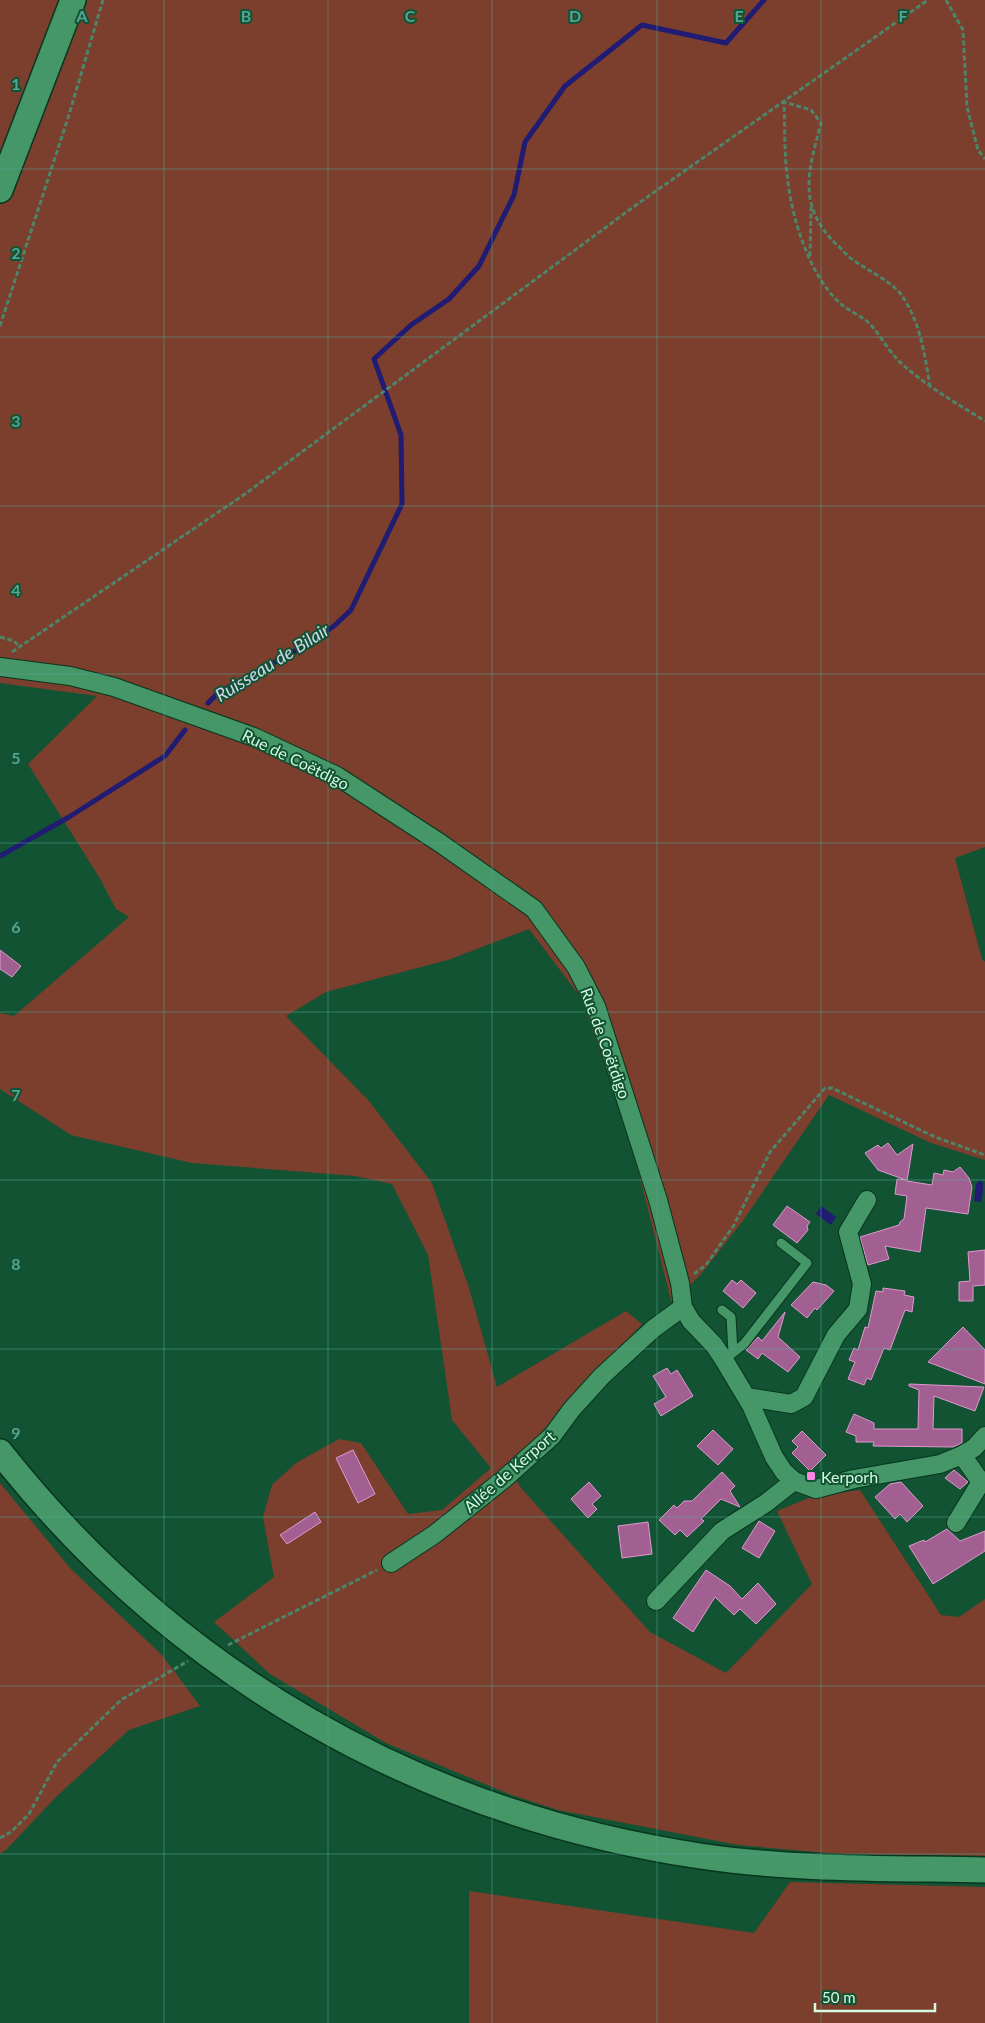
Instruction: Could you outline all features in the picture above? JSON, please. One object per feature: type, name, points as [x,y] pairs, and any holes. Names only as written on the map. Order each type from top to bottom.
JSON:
[{"type":"main road","points":[[0,190],[73,0]]},
{"type":"main road","points":[[0,1452],[32,1493],[120,1583],[209,1655],[262,1692],[326,1732],[387,1763],[474,1799],[541,1821],[612,1839],[702,1856],[803,1866],[985,1870]]},
{"type":"street","name":"Rue de Coëtdigo","points":[[3,662],[114,687],[254,737],[337,776],[440,843],[534,909],[576,967],[596,1006],[658,1200],[680,1283],[683,1307],[691,1321],[714,1346],[729,1356],[774,1457],[784,1472],[794,1481]]},
{"type":"street","points":[[747,1397],[791,1404],[804,1397],[836,1335],[858,1309],[862,1284],[848,1232],[867,1200]]},
{"type":"street","name":"Allée de Kerport","points":[[391,1563],[435,1534],[504,1479],[552,1436],[572,1409],[602,1376],[653,1329],[683,1307]]},
{"type":"street","points":[[656,1601],[722,1532],[766,1503],[794,1481],[816,1489],[854,1479],[940,1464],[974,1448],[985,1436]]},
{"type":"street","points":[[956,1523],[981,1482],[962,1455]]},
{"type":"lane","points":[[729,1356],[744,1344],[807,1263],[781,1244]]},
{"type":"lane","points":[[722,1310],[731,1317],[729,1356]]},
{"type":"path","points":[[0,326],[68,118],[103,0]]},
{"type":"path","points":[[3,662],[20,647],[245,494],[636,205],[928,0]]},
{"type":"path","points":[[946,0],[963,30],[967,107],[978,150],[985,159]]},
{"type":"path","points":[[784,102],[810,110],[821,123],[810,163],[808,186],[811,206],[810,259]]},
{"type":"path","points":[[784,102],[787,174],[794,215],[810,259],[822,282],[842,305],[865,319],[899,361],[930,387],[985,421]]},
{"type":"path","points":[[811,206],[825,233],[851,258],[899,292],[916,320],[925,353],[930,387]]},
{"type":"path","points":[[0,637],[14,641],[20,647]]},
{"type":"path","points":[[680,1283],[706,1265],[734,1226],[770,1152],[825,1088],[832,1088],[934,1137],[985,1155]]},
{"type":"path","points":[[0,1838],[11,1832],[29,1814],[57,1762],[122,1700],[183,1662],[209,1655],[391,1563]]},
{"type":"shaded area","points":[[0,0],[985,0],[985,847],[955,858],[982,959],[985,962],[985,1160],[931,1143],[829,1095],[742,1222],[701,1274],[672,1304],[634,1154],[582,999],[529,929],[448,960],[326,992],[286,1016],[369,1101],[432,1183],[469,1288],[497,1387],[626,1311],[642,1324],[508,1468],[522,1489],[650,1632],[726,1673],[812,1584],[777,1511],[811,1497],[860,1490],[941,1615],[959,1617],[985,1599],[985,1860],[907,1860],[738,1845],[558,1810],[509,1794],[386,1743],[270,1674],[214,1622],[274,1577],[263,1517],[272,1485],[296,1463],[339,1439],[361,1443],[408,1514],[442,1510],[491,1468],[452,1420],[428,1255],[392,1184],[355,1176],[192,1163],[71,1135],[0,1089],[0,1013],[14,1016],[129,917],[116,909],[99,877],[28,764],[97,696],[0,683]]},
{"type":"shaded area","points":[[982,1181],[983,1186],[981,1202],[974,1201],[976,1184]]},
{"type":"shaded area","points":[[821,1206],[836,1217],[831,1225],[816,1214]]},
{"type":"shaded area","points":[[0,1483],[71,1569],[163,1656],[200,1706],[129,1730],[56,1797],[0,1854]]},
{"type":"shaded area","points":[[790,1882],[985,1887],[985,2023],[469,2023],[469,1891],[754,1933]]},
{"type":"building","points":[[0,950],[21,966],[12,977],[0,969]]},
{"type":"building","points":[[888,1143],[897,1155],[913,1144],[907,1181],[932,1185],[934,1173],[943,1175],[944,1170],[953,1172],[960,1167],[969,1178],[972,1187],[968,1214],[926,1208],[920,1252],[885,1246],[889,1259],[868,1265],[860,1237],[899,1225],[904,1219],[907,1196],[895,1194],[897,1179],[906,1180],[878,1170],[865,1153],[878,1145],[881,1148]]},
{"type":"building","points":[[787,1206],[810,1222],[807,1226],[808,1230],[797,1243],[773,1225]]},
{"type":"building","points":[[985,1250],[985,1285],[973,1286],[973,1301],[959,1301],[959,1282],[970,1281],[968,1252]]},
{"type":"building","points":[[732,1280],[737,1284],[741,1280],[756,1293],[743,1308],[723,1291]]},
{"type":"building","points":[[813,1282],[826,1285],[834,1291],[807,1318],[791,1305]]},
{"type":"building","points":[[883,1288],[905,1291],[904,1295],[914,1297],[912,1312],[905,1310],[890,1350],[884,1348],[871,1380],[867,1378],[864,1385],[848,1379],[855,1362],[849,1360],[854,1348],[858,1350],[865,1327],[868,1328],[876,1291],[883,1292]]},
{"type":"building","points":[[785,1312],[778,1337],[800,1357],[788,1372],[762,1353],[758,1359],[746,1350],[758,1337],[762,1341]]},
{"type":"building","points":[[963,1327],[985,1350],[985,1384],[928,1362]]},
{"type":"building","points":[[667,1368],[671,1374],[677,1370],[693,1396],[661,1416],[654,1404],[666,1397],[653,1376]]},
{"type":"building","points":[[909,1384],[984,1387],[975,1411],[934,1396],[933,1429],[962,1429],[962,1443],[953,1447],[873,1446],[874,1442],[856,1442],[856,1436],[846,1432],[854,1414],[874,1423],[874,1429],[918,1429],[919,1390],[909,1386]]},
{"type":"building","points":[[713,1430],[733,1449],[718,1465],[697,1446]]},
{"type":"building","points":[[802,1431],[826,1455],[810,1471],[792,1453],[798,1447],[792,1441]]},
{"type":"building","points":[[353,1450],[375,1494],[358,1503],[336,1458]]},
{"type":"building","points":[[954,1470],[968,1482],[960,1489],[945,1478]]},
{"type":"building","points":[[722,1472],[735,1486],[730,1491],[740,1507],[721,1499],[701,1519],[704,1521],[687,1537],[680,1530],[675,1535],[659,1520],[674,1505],[677,1508],[684,1501],[692,1501]]},
{"type":"building","points":[[589,1482],[601,1496],[592,1504],[597,1509],[588,1518],[571,1499]]},
{"type":"building","points":[[901,1482],[923,1506],[907,1522],[900,1514],[895,1519],[875,1497],[890,1484]]},
{"type":"building","points":[[315,1512],[321,1522],[287,1544],[280,1535]]},
{"type":"building","points":[[759,1521],[775,1531],[759,1558],[742,1548]]},
{"type":"building","points":[[648,1522],[652,1554],[622,1558],[618,1526]]},
{"type":"building","points":[[947,1529],[960,1541],[985,1531],[985,1551],[933,1584],[909,1546],[924,1540],[925,1542]]},
{"type":"building","points":[[706,1570],[730,1586],[742,1599],[758,1583],[776,1604],[756,1624],[740,1609],[734,1615],[715,1597],[693,1632],[673,1618]]},
{"type":"waterway","name":"Ruisseau de Bilair","points":[[208,703],[218,693],[310,643],[334,626],[351,610],[402,504],[401,435],[374,359],[411,325],[449,299],[479,266],[514,195],[525,142],[565,86],[642,25],[726,43],[764,0]]},
{"type":"waterway","name":"Ruisseau de Bilair","points":[[0,856],[69,817],[165,756],[185,730]]},
{"type":"place","name":"Kerporh","points":[[811,1476]]}]
